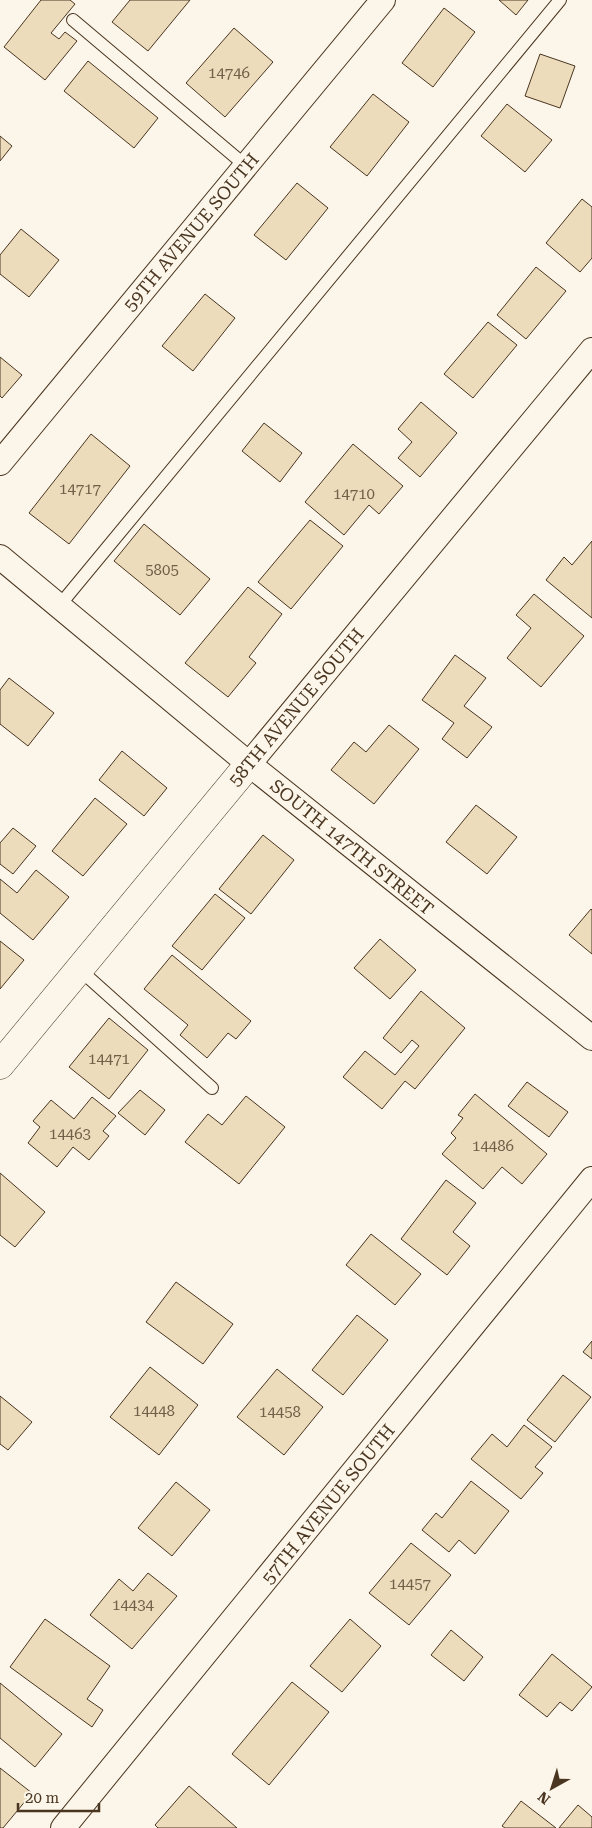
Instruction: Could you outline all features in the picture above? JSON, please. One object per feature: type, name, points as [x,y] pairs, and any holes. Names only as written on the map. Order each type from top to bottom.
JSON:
[{"type":"street","name":"59TH AVENUE SOUTH","points":[[0,464],[383,0]]},
{"type":"street","name":"58TH AVENUE SOUTH","points":[[0,1065],[592,350]]},
{"type":"street","name":"SOUTH 147TH STREET","points":[[0,557],[249,764],[592,1038]]},
{"type":"street","name":"57TH AVENUE SOUTH","points":[[63,1828],[592,1180]]},
{"type":"lane","points":[[59,606],[560,0]]},
{"type":"lane","points":[[73,20],[246,166]]},
{"type":"lane","points":[[79,969],[212,1088]]},
{"type":"building","points":[[41,0],[70,0],[75,4],[51,33],[59,39],[65,32],[77,41],[45,80],[4,47]]},
{"type":"building","points":[[130,0],[190,0],[148,51],[112,22]]},
{"type":"building","points":[[499,0],[528,0],[516,15]]},
{"type":"building","points":[[444,8],[475,32],[433,87],[402,63]]},
{"type":"building","points":[[234,28],[273,62],[225,117],[186,83]]},
{"type":"building","points":[[540,54],[575,66],[560,108],[525,96]]},
{"type":"building","points":[[88,61],[158,118],[134,148],[64,91]]},
{"type":"building","points":[[373,94],[409,122],[367,176],[330,147]]},
{"type":"building","points":[[507,104],[552,140],[525,172],[481,136]]},
{"type":"building","points":[[0,136],[12,146],[0,161]]},
{"type":"building","points":[[297,183],[328,208],[286,260],[254,235]]},
{"type":"building","points":[[582,199],[592,207],[592,258],[580,272],[546,243]]},
{"type":"building","points":[[21,229],[59,260],[29,297],[0,274],[0,255]]},
{"type":"building","points":[[536,267],[566,291],[526,339],[497,315]]},
{"type":"building","points":[[205,294],[235,318],[193,371],[162,346]]},
{"type":"building","points":[[488,322],[517,345],[473,398],[444,374]]},
{"type":"building","points":[[0,357],[22,375],[2,398],[0,396]]},
{"type":"building","points":[[421,402],[457,433],[420,477],[398,458],[412,442],[398,429]]},
{"type":"building","points":[[264,423],[302,453],[280,482],[242,451]]},
{"type":"building","points":[[91,434],[130,466],[69,544],[29,513]]},
{"type":"building","points":[[353,444],[403,486],[379,514],[369,505],[344,535],[305,502]]},
{"type":"building","points":[[310,520],[343,546],[291,609],[258,582]]},
{"type":"building","points":[[144,524],[210,579],[180,615],[114,561]]},
{"type":"building","points":[[592,541],[592,618],[546,580],[564,557],[572,565]]},
{"type":"building","points":[[248,587],[282,614],[249,657],[256,663],[228,697],[185,663]]},
{"type":"building","points":[[534,594],[584,636],[541,687],[507,658],[531,628],[516,615]]},
{"type":"building","points":[[455,655],[486,678],[464,706],[492,727],[467,758],[442,739],[454,723],[422,700]]},
{"type":"building","points":[[9,678],[54,713],[28,746],[0,724],[0,690]]},
{"type":"building","points":[[389,725],[419,749],[374,804],[331,770],[354,742],[366,752]]},
{"type":"building","points":[[122,751],[167,788],[144,816],[99,780]]},
{"type":"building","points":[[95,798],[127,824],[83,876],[52,851]]},
{"type":"building","points":[[476,805],[517,837],[487,874],[446,842]]},
{"type":"building","points":[[13,828],[36,846],[13,874],[0,864],[0,843]]},
{"type":"building","points":[[263,835],[294,860],[251,914],[219,889]]},
{"type":"building","points":[[36,870],[69,897],[33,940],[0,913],[0,879],[17,893]]},
{"type":"building","points":[[215,894],[245,918],[202,970],[172,946]]},
{"type":"building","points":[[592,910],[592,954],[569,935]]},
{"type":"building","points":[[380,939],[416,970],[390,999],[354,968]]},
{"type":"building","points":[[0,941],[24,960],[0,989]]},
{"type":"building","points":[[172,955],[251,1021],[236,1039],[228,1033],[207,1058],[180,1035],[188,1025],[144,989]]},
{"type":"building","points":[[421,991],[465,1028],[415,1089],[405,1081],[382,1109],[343,1077],[365,1051],[395,1075],[419,1046],[412,1040],[401,1053],[383,1038]]},
{"type":"building","points":[[109,1018],[148,1050],[109,1099],[69,1067]]},
{"type":"building","points":[[527,1082],[568,1112],[549,1137],[508,1106]]},
{"type":"building","points":[[140,1090],[165,1110],[145,1135],[118,1113]]},
{"type":"building","points":[[475,1094],[547,1154],[522,1184],[502,1167],[483,1189],[442,1154],[456,1138],[451,1133],[463,1118],[458,1115]]},
{"type":"building","points":[[246,1096],[285,1127],[239,1184],[185,1142],[208,1114],[222,1125]]},
{"type":"building","points":[[92,1097],[116,1116],[103,1131],[109,1136],[89,1160],[73,1147],[57,1167],[28,1143],[40,1127],[33,1121],[51,1100],[74,1119]]},
{"type":"building","points":[[0,1173],[45,1212],[15,1247],[0,1235]]},
{"type":"building","points":[[446,1180],[476,1203],[453,1232],[470,1246],[447,1275],[401,1239]]},
{"type":"building","points":[[371,1234],[421,1274],[395,1305],[346,1265]]},
{"type":"building","points":[[176,1282],[233,1324],[203,1364],[146,1322]]},
{"type":"building","points":[[357,1315],[388,1340],[343,1395],[312,1370]]},
{"type":"building","points":[[592,1341],[592,1359],[583,1352]]},
{"type":"building","points":[[150,1367],[198,1405],[159,1455],[110,1417]]},
{"type":"building","points":[[277,1369],[323,1407],[284,1455],[237,1417]]},
{"type":"building","points":[[563,1375],[591,1397],[555,1442],[527,1420]]},
{"type":"building","points":[[0,1396],[32,1422],[8,1450],[0,1444]]},
{"type":"building","points":[[524,1425],[552,1447],[535,1467],[543,1473],[521,1499],[471,1459],[492,1434],[507,1447]]},
{"type":"building","points":[[471,1481],[509,1511],[475,1554],[459,1540],[449,1552],[422,1530],[436,1513],[442,1518]]},
{"type":"building","points":[[176,1482],[210,1510],[172,1556],[138,1528]]},
{"type":"building","points":[[411,1543],[451,1575],[409,1625],[369,1593]]},
{"type":"building","points":[[148,1573],[177,1596],[132,1649],[90,1615],[119,1579],[133,1591]]},
{"type":"building","points":[[45,1619],[110,1666],[87,1699],[103,1710],[92,1727],[10,1667]]},
{"type":"building","points":[[350,1619],[381,1646],[342,1692],[310,1666]]},
{"type":"building","points":[[451,1630],[483,1657],[464,1681],[431,1655]]},
{"type":"building","points":[[552,1654],[592,1687],[572,1711],[560,1702],[547,1717],[519,1695]]},
{"type":"building","points":[[292,1682],[329,1712],[269,1785],[232,1754]]},
{"type":"building","points":[[0,1683],[62,1734],[35,1767],[0,1738]]},
{"type":"building","points":[[0,1768],[32,1793],[3,1828],[0,1828]]},
{"type":"building","points":[[189,1786],[237,1828],[158,1828],[155,1825]]},
{"type":"building","points":[[521,1801],[556,1828],[505,1828],[502,1826]]},
{"type":"building","points":[[578,1805],[592,1817],[592,1828],[559,1828]]}]
